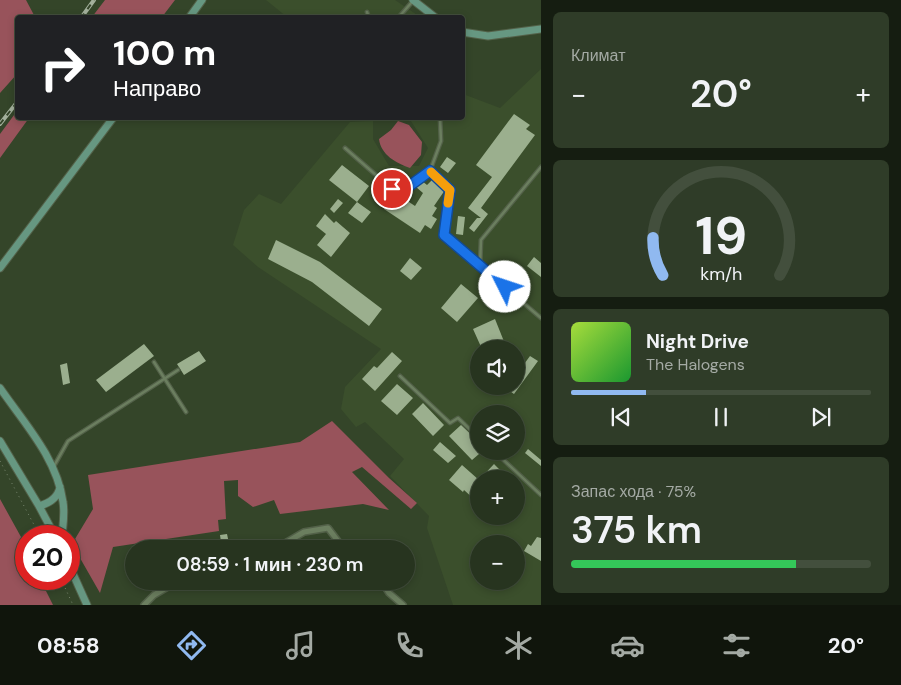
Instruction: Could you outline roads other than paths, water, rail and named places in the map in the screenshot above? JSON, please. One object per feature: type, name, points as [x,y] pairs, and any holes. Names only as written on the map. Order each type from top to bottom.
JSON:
[{"type":"street","points":[[191,15],[202,0]]},
{"type":"street","points":[[413,0],[432,15]]},
{"type":"street","points":[[465,32],[488,36],[541,30]]},
{"type":"street","points":[[0,268],[111,120]]},
{"type":"street","points":[[0,388],[53,467],[64,504],[63,525]]},
{"type":"street","points":[[0,441],[49,525]]},
{"type":"street","points":[[39,506],[53,500],[59,494],[60,486]]},
{"type":"street","points":[[290,540],[296,536],[323,528],[328,528],[337,540]]},
{"type":"street","points":[[80,589],[87,605]]},
{"type":"street","points":[[144,605],[163,590]]},
{"type":"street","points":[[388,590],[403,605]]},
{"type":"lane","points":[[400,15],[413,0]]},
{"type":"lane","points":[[345,148],[392,189],[408,187],[430,171],[441,141],[440,120]]},
{"type":"lane","points":[[480,266],[481,240],[541,168]]},
{"type":"lane","points":[[430,171],[450,190],[444,235],[541,318]]},
{"type":"lane","points":[[154,362],[186,412]]},
{"type":"lane","points":[[53,467],[68,441],[178,370]]},
{"type":"lane","points":[[400,376],[450,423],[458,418],[470,429]]},
{"type":"lane","points":[[504,460],[541,495]]},
{"type":"railway","points":[[83,15],[94,0]]},
{"type":"railway","points":[[0,124],[15,105]]}]
